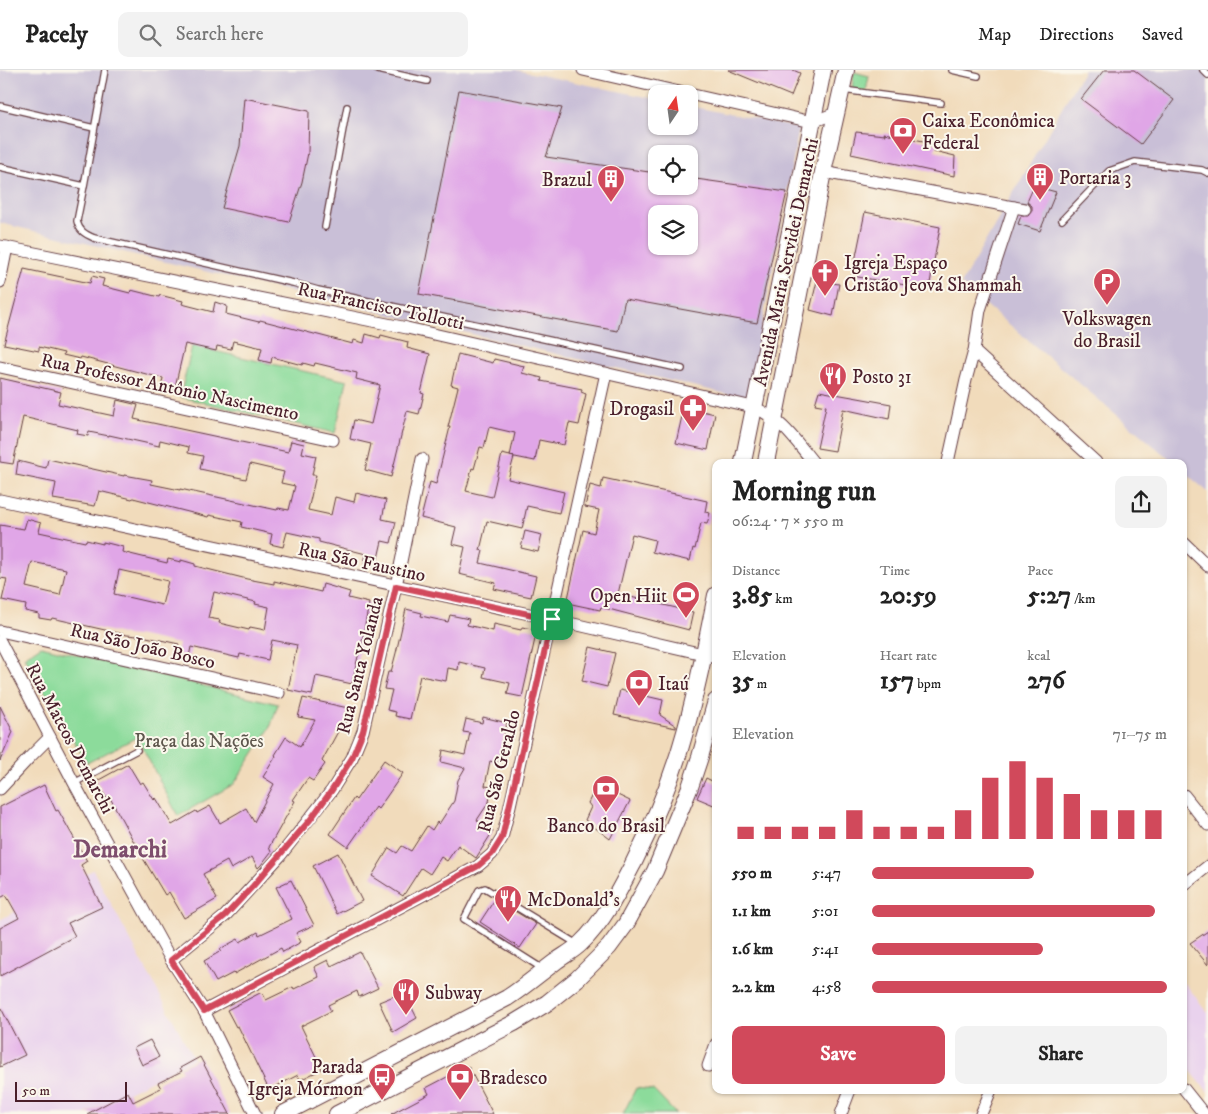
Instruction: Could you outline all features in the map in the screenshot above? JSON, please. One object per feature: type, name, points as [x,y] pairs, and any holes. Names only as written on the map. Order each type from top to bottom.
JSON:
[{"type":"main road","name":"Avenida Maria Servidei Demarchi","points":[[744,459],[823,70]]},
{"type":"main road","name":"Avenida Maria Servidei Demarchi","points":[[767,459],[846,70]]},
{"type":"main road","points":[[284,1114],[484,1010],[526,986],[579,945],[605,914],[644,841],[675,764],[710,656],[712,636]]},
{"type":"main road","points":[[337,1114],[358,1107],[514,1023],[577,980],[609,947],[634,911],[655,871],[692,780],[712,714]]},
{"type":"street","points":[[583,70],[605,74],[614,70]]},
{"type":"street","points":[[594,72],[650,85]]},
{"type":"street","points":[[698,96],[812,122],[836,113]]},
{"type":"street","points":[[824,172],[1019,208],[980,310],[974,351],[949,459]]},
{"type":"street","points":[[0,282],[4,246]]},
{"type":"street","name":"Rua Francisco Tollotti","points":[[4,246],[407,328],[753,407],[774,417]]},
{"type":"street","points":[[974,351],[1093,459]]},
{"type":"street","name":"Rua Professor Antônio Nascimento","points":[[0,368],[333,440]]},
{"type":"street","name":"Rua São Geraldo","points":[[204,1011],[478,866],[492,854],[502,838],[509,810],[606,373]]},
{"type":"street","points":[[774,417],[811,459]]},
{"type":"street","name":"Rua Santa Yolanda","points":[[171,960],[225,916],[253,886],[310,820],[352,758],[363,731],[396,586],[422,459]]},
{"type":"street","name":"Rua São Faustino","points":[[0,500],[552,619],[710,656]]},
{"type":"street","points":[[1187,546],[1208,566]]},
{"type":"street","name":"Rua São João Bosco","points":[[0,630],[279,693]]},
{"type":"street","name":"Rua Mateos Demarchi","points":[[0,641],[74,783],[171,960],[204,1011],[255,1114]]},
{"type":"street","points":[[0,789],[50,737]]},
{"type":"street","points":[[1187,799],[1208,825]]},
{"type":"street","points":[[1187,883],[1208,866]]},
{"type":"street","points":[[708,1066],[712,1055]]},
{"type":"street","points":[[1187,1093],[1203,1114],[1208,1110]]},
{"type":"street","points":[[840,1114],[848,1094]]},
{"type":"street","points":[[981,1114],[989,1094]]},
{"type":"lane","points":[[378,70],[427,81]]},
{"type":"lane","points":[[952,70],[978,76]]},
{"type":"lane","points":[[1202,70],[1208,75]]},
{"type":"lane","points":[[104,73],[77,221],[78,226],[85,234],[94,238],[318,290],[682,369]]},
{"type":"lane","points":[[841,89],[941,103]]},
{"type":"lane","points":[[0,106],[94,128]]},
{"type":"lane","points":[[325,227],[347,107]]},
{"type":"lane","points":[[1062,220],[1109,171],[1135,162],[1202,170],[1208,173]]},
{"type":"lane","points":[[0,167],[84,186]]},
{"type":"lane","points":[[74,783],[136,750]]},
{"type":"lane","points":[[545,970],[464,920],[479,890],[486,888],[579,945]]},
{"type":"shaded area","points":[[0,70],[516,70],[648,97],[648,135],[698,135],[698,108],[799,128],[748,399],[0,223]]},
{"type":"shaded area","name":"Volkswagen do Brasil","points":[[1084,70],[1208,70],[1208,492],[1187,474],[1187,459],[1169,459],[961,284]]},
{"type":"shaded area","points":[[93,870],[194,1059],[85,1114],[0,1114],[0,920]]},
{"type":"shaded area","points":[[1187,986],[1208,1013],[1208,1092],[1187,1067]]},
{"type":"green space","points":[[854,72],[869,76],[866,91],[852,89]]},
{"type":"green space","points":[[192,346],[347,381],[335,433],[180,397]]},
{"type":"green space","name":"Praça das Nações","points":[[41,646],[278,704],[270,728],[234,784],[178,816],[137,737],[87,763],[24,657]]},
{"type":"green space","points":[[636,1088],[653,1090],[676,1114],[623,1114]]},
{"type":"building","points":[[728,70],[793,70],[800,73],[791,96]]},
{"type":"building","points":[[1104,70],[1134,70],[1174,100],[1141,144],[1081,99]]},
{"type":"building","name":"Brazul","points":[[459,90],[562,108],[546,157],[648,172],[648,195],[698,195],[698,179],[787,192],[757,323],[625,299],[618,331],[419,294]]},
{"type":"building","points":[[244,98],[309,111],[308,153],[302,182],[289,222],[222,208],[240,146]]},
{"type":"building","name":"Caixa Econômica Federal","points":[[856,132],[885,135],[884,133],[938,144],[934,151],[955,156],[954,176],[851,154]]},
{"type":"building","name":"Portaria 3","points":[[1034,186],[1056,192],[1040,231],[1018,224],[1021,216],[1028,216],[1032,211],[1032,206],[1027,202]]},
{"type":"building","points":[[865,212],[940,227],[929,289],[852,276]]},
{"type":"building","points":[[24,269],[90,283],[92,276],[104,279],[102,286],[130,293],[131,290],[159,297],[160,295],[183,301],[182,304],[213,312],[215,302],[227,306],[226,314],[259,322],[260,320],[353,344],[354,340],[364,343],[366,334],[380,338],[381,335],[408,342],[407,348],[430,354],[421,393],[424,394],[419,414],[407,411],[391,477],[365,470],[371,444],[350,439],[354,420],[371,424],[380,385],[356,379],[357,373],[315,363],[314,366],[303,363],[302,365],[272,357],[271,363],[259,360],[262,348],[233,341],[231,349],[217,346],[216,351],[185,344],[174,391],[161,388],[163,378],[81,357],[80,359],[63,355],[64,353],[39,347],[39,351],[4,344]]},
{"type":"building","name":"Igreja Espaço Cristão Jeová Shammah","points":[[817,281],[839,284],[833,316],[810,310]]},
{"type":"building","points":[[458,354],[493,363],[494,359],[524,366],[522,373],[542,378],[541,381],[582,389],[581,392],[586,394],[579,425],[569,423],[564,445],[539,440],[535,461],[510,456],[514,457],[508,479],[564,492],[559,513],[527,506],[522,529],[487,521],[480,550],[483,551],[480,563],[536,576],[531,597],[494,589],[496,583],[459,574],[465,547],[452,544],[456,527],[421,518],[430,482],[436,484],[450,427],[448,427],[458,387],[451,385]],"holes":[[[489,427],[515,433],[510,456],[502,454],[492,497],[466,491],[480,447],[484,448]]]},
{"type":"building","points":[[0,378],[61,392],[58,404],[114,416],[117,400],[138,405],[134,419],[288,452],[291,441],[304,444],[302,453],[316,456],[312,475],[316,475],[308,510],[331,515],[335,497],[354,502],[356,493],[386,500],[382,519],[396,522],[391,543],[382,541],[376,567],[364,564],[366,554],[319,542],[319,539],[287,532],[283,547],[270,544],[272,534],[241,527],[242,522],[209,515],[208,517],[133,498],[99,491],[95,506],[53,499],[56,483],[16,475],[18,461],[46,468],[48,459],[124,476],[152,480],[151,484],[277,510],[278,508],[289,510],[295,486],[281,483],[284,472],[250,464],[246,479],[200,469],[203,456],[188,453],[189,447],[160,440],[159,446],[89,432],[88,436],[77,434],[78,430],[23,417],[13,464],[0,462]]},
{"type":"building","points":[[819,391],[891,404],[889,419],[843,409],[835,451],[817,448],[826,406],[815,404]]},
{"type":"building","points":[[684,407],[715,414],[708,450],[676,443]]},
{"type":"building","points":[[603,478],[707,501],[705,512],[710,513],[707,524],[701,523],[690,561],[652,552],[655,540],[632,534],[618,594],[693,612],[689,630],[601,607],[600,610],[567,603],[583,530],[594,533],[599,510],[585,507],[590,485],[601,488]]},
{"type":"building","points":[[27,519],[41,523],[39,532],[85,542],[86,540],[103,544],[103,542],[123,547],[122,552],[167,563],[168,559],[181,562],[181,560],[195,564],[195,566],[247,579],[274,584],[274,581],[321,592],[323,584],[350,592],[348,598],[369,603],[352,684],[316,676],[312,695],[288,690],[297,645],[272,640],[268,660],[240,654],[239,658],[191,647],[189,657],[177,654],[179,644],[137,635],[127,635],[52,618],[51,620],[39,618],[39,614],[25,611],[26,605],[2,600],[7,579],[0,578],[0,525],[24,529]],"holes":[[[32,562],[66,569],[60,595],[26,587]],[[119,570],[168,581],[162,605],[114,594]],[[214,592],[269,607],[265,630],[250,627],[249,630],[219,623],[220,620],[208,618]]]},
{"type":"building","points":[[525,531],[542,535],[538,552],[521,548]]},
{"type":"building","points":[[406,609],[422,613],[421,616],[448,622],[450,615],[469,619],[467,625],[493,631],[494,624],[521,630],[522,627],[537,630],[522,697],[507,694],[510,683],[483,677],[485,668],[459,662],[458,670],[448,668],[446,681],[420,676],[410,719],[395,716],[396,712],[387,710],[392,690],[384,689],[388,672],[391,672]]},
{"type":"building","points":[[590,647],[615,653],[607,687],[582,681]]},
{"type":"building","name":"Itaú","points":[[620,690],[663,700],[660,715],[676,726],[676,728],[614,715]]},
{"type":"building","points":[[303,698],[348,708],[344,727],[341,726],[322,761],[325,764],[313,781],[308,778],[293,800],[295,801],[269,847],[271,852],[261,865],[258,868],[252,857],[231,869],[227,861],[203,874],[217,899],[184,918],[169,892],[165,895],[109,796],[106,798],[97,781],[128,764],[140,784],[143,782],[154,800],[156,798],[172,825],[196,811],[197,813],[210,806],[220,823],[246,808],[254,822],[274,784],[263,777],[275,755],[286,737],[300,747],[315,720],[298,717]]},
{"type":"building","points":[[0,706],[13,732],[0,761]]},
{"type":"building","points":[[483,717],[507,723],[498,763],[490,761],[485,786],[492,787],[489,802],[477,820],[493,831],[476,858],[458,845],[447,861],[441,857],[430,874],[421,868],[403,896],[372,876],[389,848],[397,853],[402,846],[411,851],[427,826],[432,830],[437,822],[439,824],[454,801],[458,780],[465,768],[441,762],[443,750],[465,755],[470,733],[463,732],[466,719],[482,723]]},
{"type":"building","points":[[384,760],[403,773],[348,847],[330,834],[354,798],[356,800]]},
{"type":"building","points":[[706,778],[712,781],[712,804],[697,798]]},
{"type":"building","points":[[44,785],[56,811],[58,810],[87,861],[81,865],[102,907],[68,923],[75,936],[0,976],[0,928],[19,918],[6,895],[0,898],[0,807]]},
{"type":"building","name":"Banco do Brasil","points":[[597,785],[630,801],[610,839],[585,820],[591,807],[588,803]]},
{"type":"building","points":[[338,853],[362,901],[337,914],[313,866]]},
{"type":"building","points":[[291,880],[314,925],[296,933],[301,942],[283,952],[281,948],[216,982],[204,961],[238,939],[240,942],[258,932],[259,935],[292,919],[276,887]]},
{"type":"building","name":"McDonald's","points":[[495,899],[536,924],[520,948],[480,922]]},
{"type":"building","points":[[1208,931],[1208,965],[1190,943]]},
{"type":"building","points":[[360,952],[378,988],[359,997],[357,991],[328,1005],[331,1011],[301,1026],[322,1069],[300,1080],[298,1075],[269,1090],[238,1026],[236,1027],[227,1010],[262,992],[266,1000],[293,987],[294,989],[319,977],[314,967],[328,960],[331,966]]},
{"type":"building","points":[[404,992],[417,1018],[393,1032],[379,1002]]},
{"type":"building","points":[[0,1006],[25,1055],[0,1067]]},
{"type":"building","points":[[150,1040],[159,1057],[142,1065],[134,1048]]},
{"type":"building","points":[[200,1057],[230,1114],[87,1114],[128,1092],[133,1102],[161,1088],[158,1083],[182,1071],[180,1068]]},
{"type":"building","name":"Bradesco","points":[[468,1066],[493,1114],[391,1114],[429,1094],[426,1088]]},
{"type":"place","name":"Caixa Econômica Federal","points":[[903,155]]},
{"type":"place","name":"Portaria 3","points":[[1040,201]]},
{"type":"place","name":"Brazul","points":[[611,203]]},
{"type":"place","name":"Igreja Espaço Cristão Jeová Shammah","points":[[825,297]]},
{"type":"place","name":"Volkswagen do Brasil","points":[[1107,306]]},
{"type":"place","name":"Posto 31","points":[[833,400]]},
{"type":"place","name":"Drogasil","points":[[693,432]]},
{"type":"place","name":"Open Hiit","points":[[686,619]]},
{"type":"place","name":"Itaú","points":[[639,707]]},
{"type":"place","name":"Banco do Brasil","points":[[606,813]]},
{"type":"place","name":"McDonald's","points":[[508,923]]},
{"type":"place","name":"Subway","points":[[406,1016]]},
{"type":"place","name":"Parada Igreja Mórmon","points":[[382,1101]]},
{"type":"place","name":"Bradesco","points":[[460,1101]]},
{"type":"district","name":"Demarchi","points":[[120,849]]},
{"type":"route","points":[[396,586],[552,619],[502,838],[492,854],[478,866],[204,1011],[171,960],[225,916],[280,856],[310,820],[352,758],[363,731],[396,586]]}]
